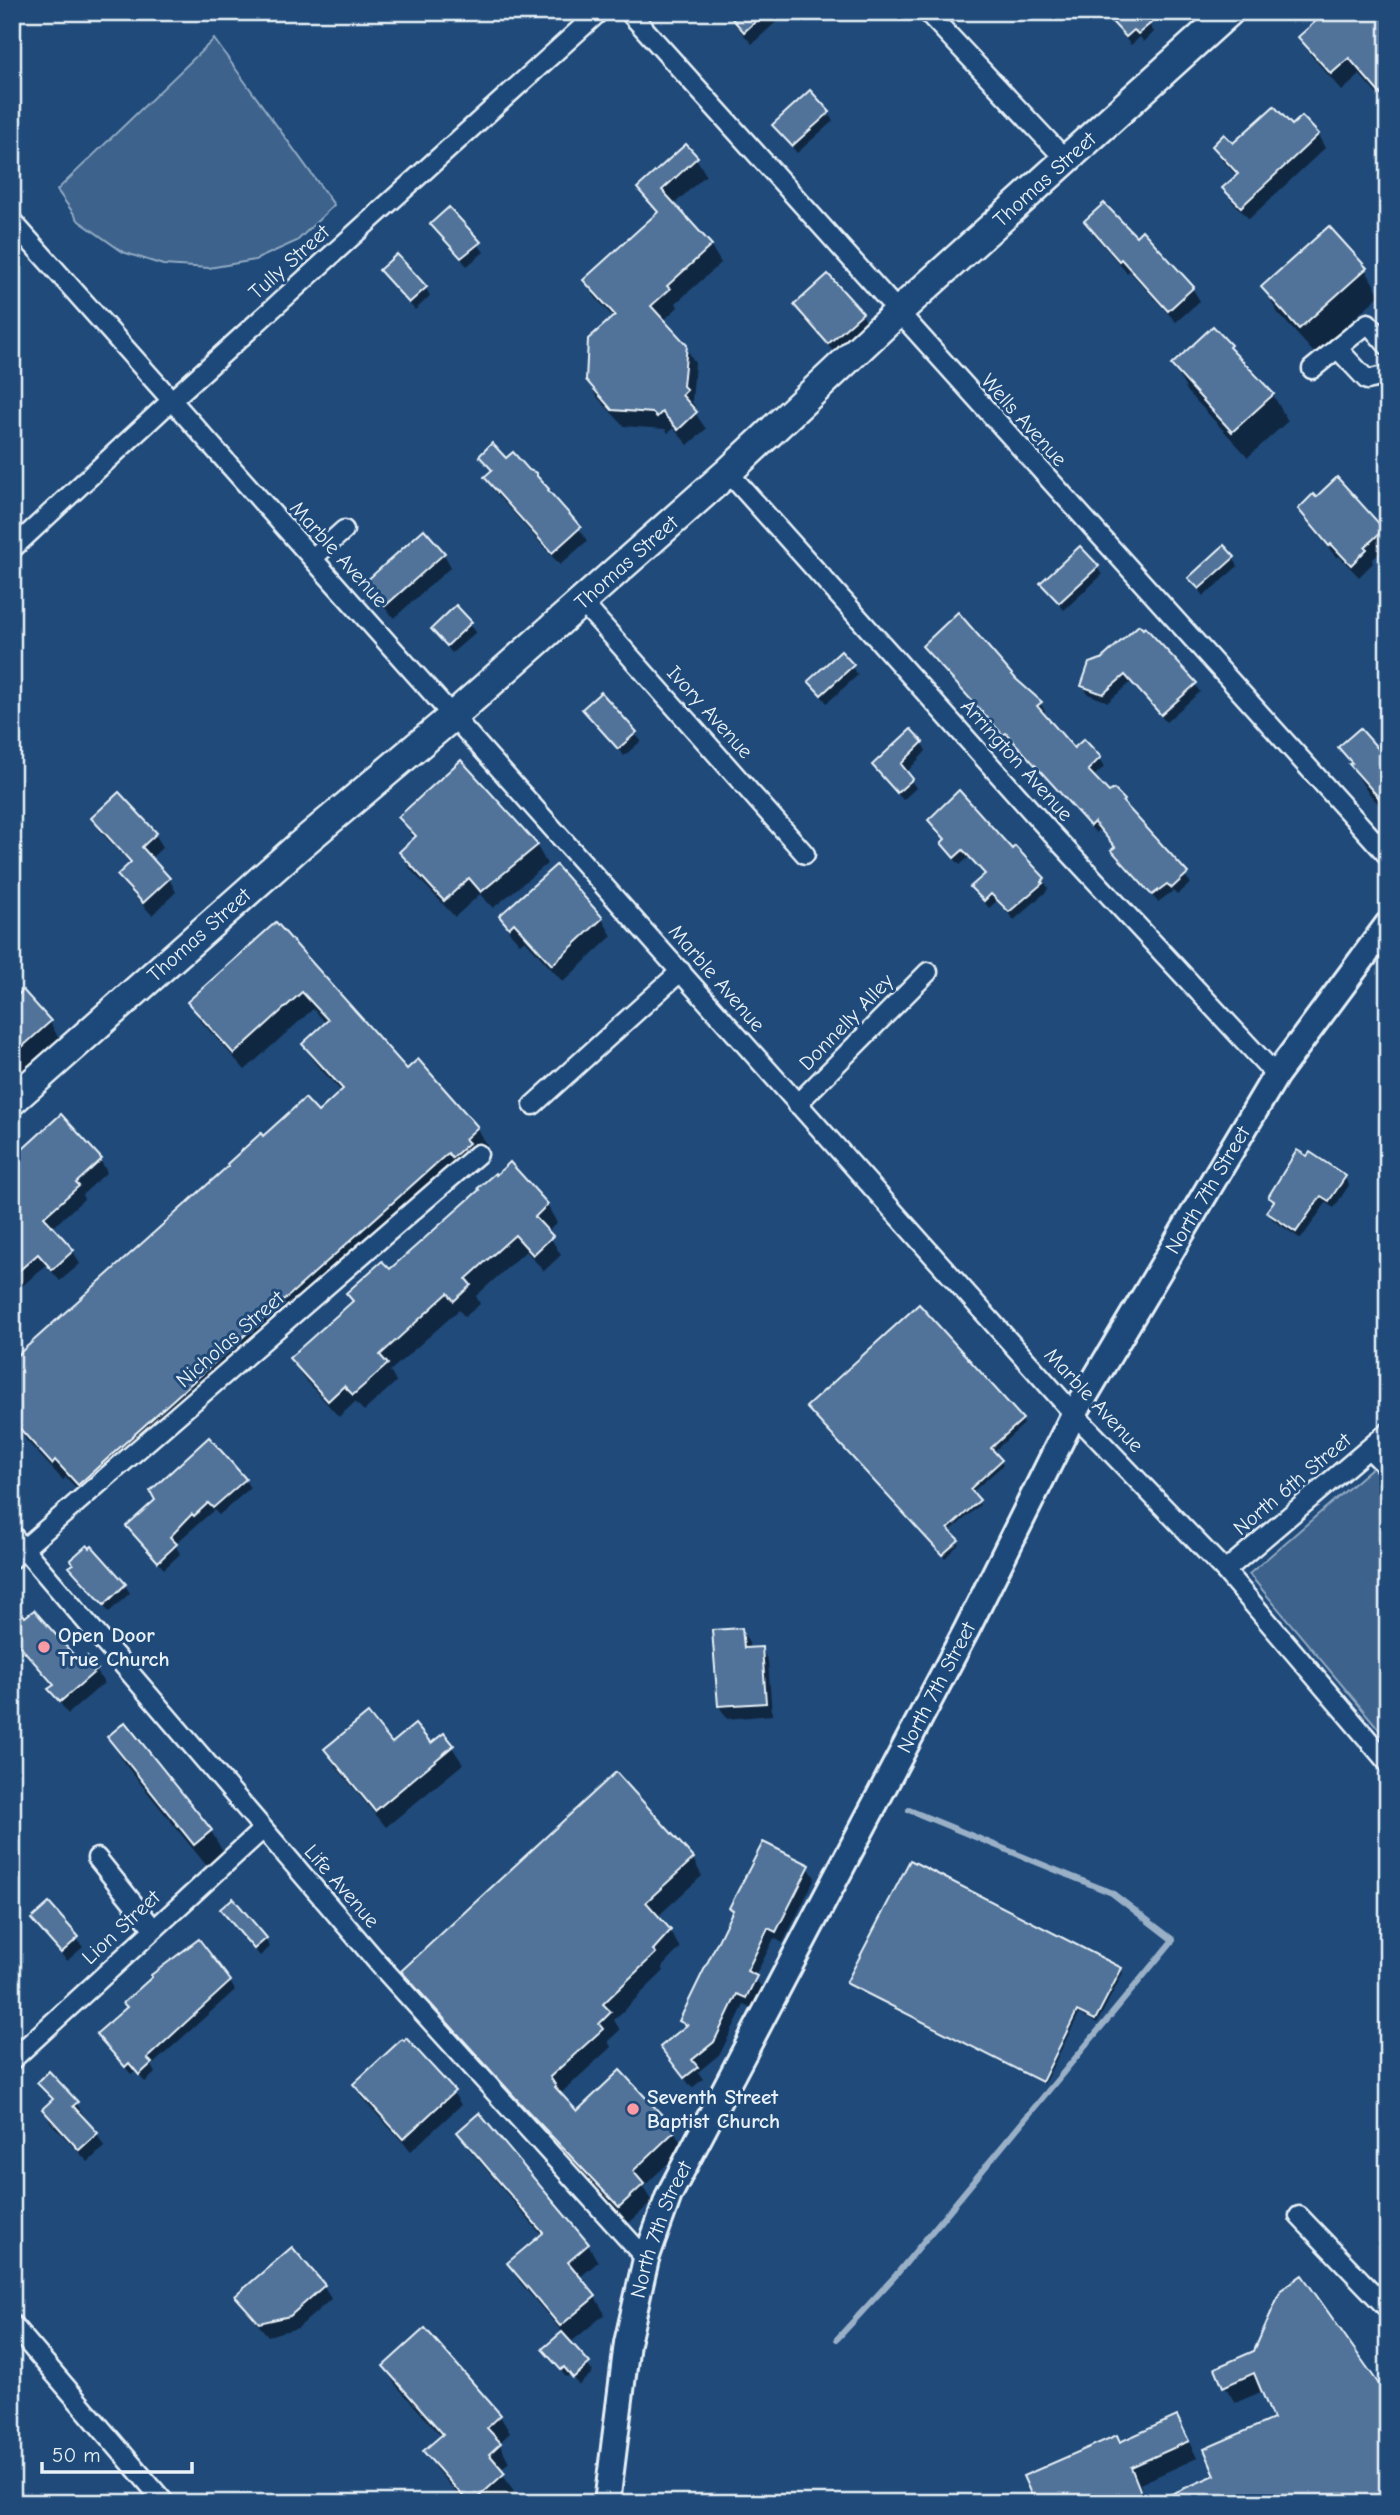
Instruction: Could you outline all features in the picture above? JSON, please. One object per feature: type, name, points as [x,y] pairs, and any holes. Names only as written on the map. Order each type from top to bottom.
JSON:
[{"type":"main road","name":"Thomas Street","points":[[12,1101],[299,846],[453,716],[727,472],[897,313],[1228,12]]},
{"type":"street","name":"Tully Street","points":[[12,549],[599,12]]},
{"type":"street","name":"Wells Avenue","points":[[629,12],[1388,856]]},
{"type":"street","points":[[926,12],[1066,160]]},
{"type":"street","name":"Marble Avenue","points":[[12,221],[1074,1414],[1225,1571],[1388,1763]]},
{"type":"street","points":[[1312,369],[1368,323],[1388,346]]},
{"type":"street","points":[[1337,348],[1367,380],[1388,375]]},
{"type":"street","name":"Arrington Avenue","points":[[727,472],[1051,833],[1276,1075]]},
{"type":"street","points":[[313,558],[344,530]]},
{"type":"street","name":"Ivory Avenue","points":[[581,601],[805,854]]},
{"type":"street","name":"North 7th Street","points":[[607,2503],[626,2343],[646,2259],[669,2195],[967,1629],[1074,1414],[1276,1075],[1388,924]]},
{"type":"street","points":[[533,1105],[681,971]]},
{"type":"street","name":"Donnelly Alley","points":[[797,1104],[928,972]]},
{"type":"street","name":"Nicholas Street","points":[[16,1548],[478,1154]]},
{"type":"street","name":"North 6th Street","points":[[1225,1571],[1388,1432]]},
{"type":"street","points":[[1369,1449],[1388,1468]]},
{"type":"street","name":"Life Avenue","points":[[16,1548],[379,1964],[646,2259]]},
{"type":"street","name":"Lion Street","points":[[12,2060],[263,1829]]},
{"type":"street","points":[[97,1858],[153,1928]]},
{"type":"street","points":[[1299,2216],[1388,2309]]},
{"type":"street","points":[[12,2323],[165,2503]]},
{"type":"shaded area","points":[[214,39],[334,205],[297,241],[255,260],[209,268],[163,265],[123,252],[79,221],[57,190]]},
{"type":"shaded area","points":[[1388,1454],[1388,1740],[1249,1574]]},
{"type":"building","points":[[726,12],[766,12],[744,32]]},
{"type":"building","points":[[1103,12],[1153,12],[1147,18],[1151,23],[1138,34],[1134,30],[1126,37]]},
{"type":"building","points":[[1326,12],[1388,12],[1388,103],[1349,58],[1331,74],[1298,37]]},
{"type":"building","points":[[810,90],[830,112],[792,146],[772,125]]},
{"type":"building","points":[[1274,106],[1292,125],[1302,116],[1319,134],[1241,207],[1222,188],[1238,174],[1212,146],[1224,134],[1233,143]]},
{"type":"building","points":[[686,144],[698,157],[662,190],[712,245],[667,286],[670,289],[651,306],[687,345],[683,386],[687,390],[682,395],[697,412],[678,430],[662,412],[657,417],[653,413],[612,410],[586,380],[588,339],[615,315],[583,280],[658,212],[637,188]]},
{"type":"building","points":[[1104,203],[1136,236],[1142,230],[1194,287],[1168,311],[1084,221]]},
{"type":"building","points":[[449,207],[481,242],[461,258],[430,224]]},
{"type":"building","points":[[1329,226],[1367,268],[1299,329],[1261,287]]},
{"type":"building","points":[[397,254],[427,287],[409,303],[379,270]]},
{"type":"building","points":[[828,274],[863,313],[828,344],[794,305]]},
{"type":"building","points":[[1213,326],[1231,345],[1229,347],[1274,394],[1232,432],[1171,365]]},
{"type":"building","points":[[492,443],[506,458],[513,452],[529,470],[537,473],[548,490],[581,527],[552,553],[484,477],[492,470],[479,456]]},
{"type":"building","points":[[1337,477],[1384,529],[1351,565],[1331,544],[1329,546],[1298,509],[1313,494],[1316,497]]},
{"type":"building","points":[[424,529],[445,553],[385,606],[364,583]]},
{"type":"building","points":[[1224,545],[1235,557],[1199,589],[1188,578]]},
{"type":"building","points":[[1080,546],[1099,566],[1059,603],[1040,583]]},
{"type":"building","points":[[456,605],[472,622],[447,646],[431,629]]},
{"type":"building","points":[[958,612],[1016,679],[1042,702],[1037,706],[1074,748],[1084,739],[1101,757],[1088,770],[1109,792],[1114,789],[1125,800],[1123,802],[1188,873],[1172,888],[1167,884],[1152,895],[1111,850],[1115,847],[1094,822],[1090,826],[922,646]]},
{"type":"building","points":[[1139,625],[1143,629],[1145,627],[1197,683],[1161,715],[1125,675],[1103,694],[1081,686],[1089,663],[1101,659]]},
{"type":"building","points":[[841,651],[854,665],[821,695],[808,681]]},
{"type":"building","points":[[601,692],[637,732],[618,749],[582,709]]},
{"type":"building","points":[[1360,728],[1388,760],[1388,808],[1349,764],[1352,763],[1338,747]]},
{"type":"building","points":[[911,729],[923,742],[901,764],[913,779],[897,793],[872,765]]},
{"type":"building","points":[[461,760],[538,845],[481,892],[469,878],[444,901],[399,852],[416,836],[398,817]]},
{"type":"building","points":[[959,790],[1012,849],[1015,846],[1045,878],[1041,882],[1043,883],[1009,912],[991,894],[984,901],[970,887],[985,874],[963,850],[954,858],[941,843],[945,839],[928,820]]},
{"type":"building","points":[[119,792],[157,833],[142,847],[170,878],[143,903],[117,875],[131,862],[91,818]]},
{"type":"building","points":[[556,865],[603,918],[552,965],[514,923],[509,928],[499,916]]},
{"type":"building","points":[[276,922],[407,1069],[418,1059],[478,1127],[465,1139],[469,1143],[452,1158],[448,1153],[78,1485],[55,1460],[52,1464],[12,1420],[12,1360],[228,1166],[227,1164],[261,1133],[263,1136],[305,1098],[318,1112],[343,1089],[302,1044],[328,1020],[302,992],[234,1054],[187,1002]]},
{"type":"building","points":[[23,990],[51,1021],[12,1056],[12,1000]]},
{"type":"building","points":[[61,1114],[102,1159],[76,1183],[79,1186],[44,1217],[74,1250],[52,1270],[38,1254],[12,1277],[12,1159]]},
{"type":"building","points":[[1297,1150],[1307,1156],[1310,1152],[1346,1176],[1329,1201],[1321,1196],[1296,1232],[1266,1212],[1274,1201],[1268,1197]]},
{"type":"building","points":[[510,1162],[548,1204],[535,1217],[553,1236],[533,1255],[515,1235],[466,1279],[471,1285],[454,1301],[448,1293],[380,1355],[388,1364],[353,1395],[344,1386],[328,1401],[289,1358],[353,1301],[346,1293],[382,1261],[390,1269]]},
{"type":"building","points":[[919,1304],[1023,1419],[991,1448],[1002,1460],[970,1489],[980,1500],[948,1529],[959,1540],[942,1555],[806,1407]]},
{"type":"building","points":[[209,1437],[246,1479],[213,1508],[208,1503],[194,1516],[192,1514],[170,1537],[177,1544],[158,1562],[126,1526],[155,1500],[150,1491]]},
{"type":"building","points":[[87,1545],[90,1548],[92,1546],[126,1584],[104,1605],[69,1567],[73,1564],[70,1560]]},
{"type":"building","name":"Open Door True Church","points":[[34,1610],[80,1662],[87,1656],[98,1669],[60,1702],[48,1689],[54,1685],[12,1637],[12,1623],[23,1614],[25,1617]]},
{"type":"building","points":[[742,1628],[744,1648],[762,1647],[766,1703],[718,1706],[712,1630]]},
{"type":"building","points":[[368,1713],[392,1743],[415,1724],[431,1743],[444,1733],[454,1745],[375,1811],[324,1749]]},
{"type":"building","points":[[125,1722],[212,1830],[194,1845],[107,1737]]},
{"type":"building","points":[[616,1772],[694,1858],[646,1902],[671,1930],[653,1950],[656,1953],[603,2004],[611,2012],[599,2024],[603,2029],[550,2077],[555,2087],[577,2111],[620,2070],[676,2130],[633,2171],[644,2184],[619,2207],[401,1971]]},
{"type":"building","points":[[763,1842],[810,1865],[776,1932],[768,1928],[747,1971],[757,1976],[746,1998],[737,1994],[714,2042],[692,2060],[698,2067],[684,2078],[660,2047],[687,2025],[679,2021],[733,1910],[729,1908]]},
{"type":"building","points":[[910,1860],[1122,1968],[1095,2020],[1077,2011],[1042,2082],[846,1983]]},
{"type":"building","points":[[233,1898],[267,1938],[254,1949],[220,1909]]},
{"type":"building","points":[[49,1903],[79,1937],[61,1953],[31,1919]]},
{"type":"building","points":[[199,1939],[231,1981],[147,2058],[152,2063],[139,2075],[129,2063],[125,2067],[96,2034],[127,2007],[123,2003],[152,1977],[151,1975]]},
{"type":"building","points":[[406,2038],[455,2091],[403,2139],[353,2084]]},
{"type":"building","points":[[49,2071],[78,2102],[73,2106],[98,2133],[79,2150],[42,2109],[53,2099],[37,2083]]},
{"type":"building","points":[[479,2113],[589,2244],[568,2262],[596,2296],[560,2326],[507,2263],[543,2233],[457,2132]]},
{"type":"building","points":[[292,2247],[325,2285],[290,2316],[259,2323],[235,2296]]},
{"type":"building","points":[[1302,2275],[1388,2397],[1388,2503],[1151,2503],[1215,2475],[1204,2449],[1273,2419],[1254,2373],[1223,2387],[1215,2368],[1254,2351],[1281,2290]]},
{"type":"building","points":[[425,2328],[501,2415],[487,2428],[501,2443],[489,2454],[505,2473],[472,2503],[469,2503],[423,2451],[443,2434],[383,2366]]},
{"type":"building","points":[[562,2332],[590,2363],[573,2378],[564,2367],[561,2370],[542,2349]]},
{"type":"building","points":[[1177,2416],[1189,2441],[1131,2467],[1142,2495],[1125,2503],[1035,2503],[1023,2476],[1117,2435],[1120,2442]]},
{"type":"waterway","points":[[837,2339],[896,2275],[1173,1940],[1112,1893],[909,1810]]},
{"type":"place","name":"Open Door True Church","points":[[44,1647]]},
{"type":"place","name":"Seventh Street Baptist Church","points":[[633,2109]]}]
